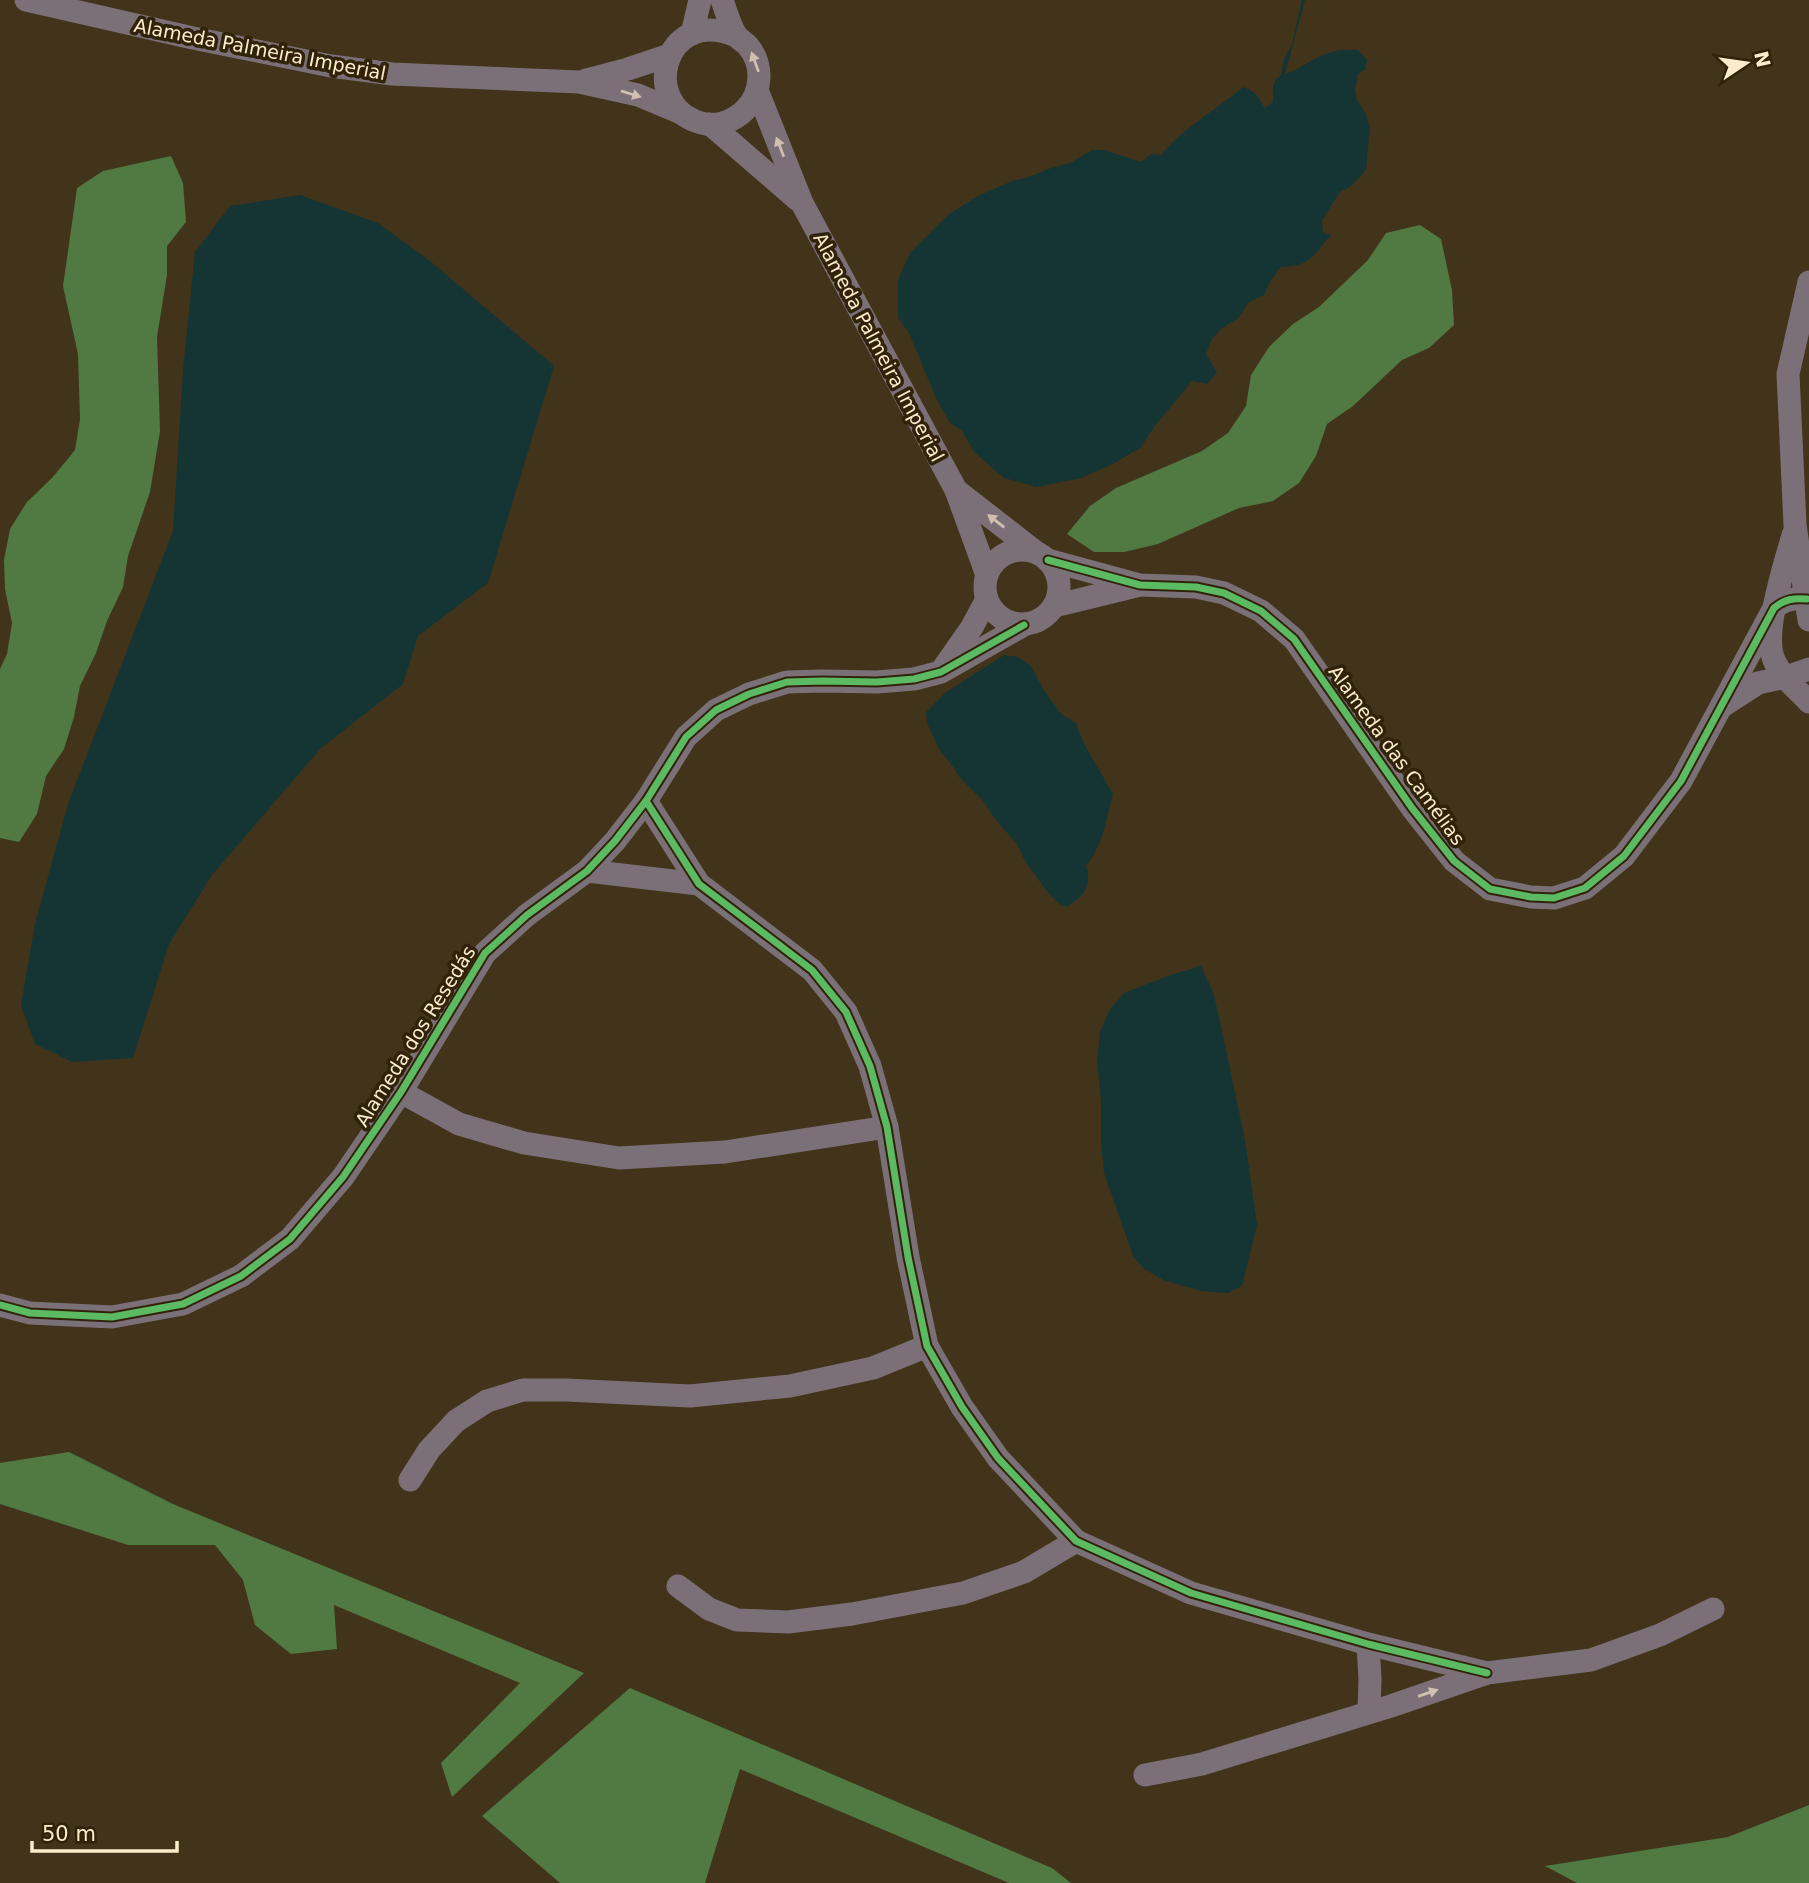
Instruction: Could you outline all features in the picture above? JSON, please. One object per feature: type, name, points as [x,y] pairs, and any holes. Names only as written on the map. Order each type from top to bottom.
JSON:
[{"type":"street","name":"Alameda Palmeira Imperial","points":[[26,0],[331,66],[393,74],[579,82]]},
{"type":"street","points":[[692,34],[700,0]]},
{"type":"street","points":[[722,0],[736,36]]},
{"type":"street","points":[[579,82],[638,95],[694,121],[710,124],[725,122],[740,116],[751,104],[757,90],[759,75],[756,60],[748,46],[736,36],[722,30],[707,29],[679,42],[665,69],[665,85],[671,100],[681,113]]},
{"type":"street","points":[[579,82],[670,55]]},
{"type":"street","points":[[757,90],[802,203]]},
{"type":"street","points":[[710,124],[802,203]]},
{"type":"street","name":"Alameda Palmeira Imperial","points":[[802,203],[956,490],[987,575]]},
{"type":"street","points":[[1808,609],[1795,525],[1788,374],[1809,282]]},
{"type":"street","points":[[956,490],[1042,556],[1055,570],[1059,594],[1055,606],[1046,616],[1024,625],[1001,618],[992,610],[987,599],[987,575],[993,564],[1013,551],[1025,550],[1042,556],[1140,585]]},
{"type":"street","points":[[1795,525],[1774,608],[1771,652],[1775,663],[1809,702]]},
{"type":"street","points":[[1055,606],[1140,585]]},
{"type":"street","name":"Alameda das Camélias","points":[[1140,585],[1196,587],[1224,593],[1261,611],[1294,639],[1412,808],[1454,861],[1490,889],[1531,897],[1554,898],[1585,888],[1624,856],[1673,792],[1774,608]]},
{"type":"street","points":[[941,672],[972,627],[987,599]]},
{"type":"street","points":[[1774,608],[1786,600],[1808,609]]},
{"type":"street","name":"Alameda dos Resedás","points":[[0,1305],[30,1313],[112,1317],[183,1304],[242,1276],[290,1239],[343,1177],[401,1092],[485,953],[527,915],[587,871],[646,801],[686,737],[716,710],[749,694],[787,682],[877,682],[914,679],[941,672],[1024,625]]},
{"type":"street","points":[[1721,706],[1758,683],[1809,669]]},
{"type":"street","points":[[646,801],[699,884],[812,970],[846,1012],[870,1066],[887,1127],[908,1257],[927,1346],[962,1407],[998,1458],[1076,1541],[1191,1593],[1368,1644],[1487,1673]]},
{"type":"street","points":[[587,871],[699,884]]},
{"type":"street","points":[[401,1092],[459,1124],[485,1132],[524,1143],[619,1158],[725,1152],[887,1127]]},
{"type":"street","points":[[410,1480],[429,1450],[456,1421],[487,1401],[523,1390],[690,1396],[790,1386],[873,1368],[927,1346]]},
{"type":"street","points":[[678,1586],[709,1609],[737,1620],[788,1622],[852,1614],[963,1593],[1024,1572],[1076,1541]]},
{"type":"street","points":[[1144,1775],[1202,1764],[1487,1673],[1591,1660],[1660,1635],[1713,1608]]},
{"type":"street","points":[[1368,1644],[1369,1712]]},
{"type":"green space","points":[[171,156],[183,183],[186,222],[167,246],[167,275],[157,337],[160,431],[150,492],[128,556],[123,587],[80,686],[64,749],[46,776],[37,814],[19,842],[0,838],[0,669],[7,654],[12,623],[5,589],[4,560],[10,529],[27,502],[75,450],[80,419],[78,354],[63,286],[77,188],[103,171]]},
{"type":"green space","points":[[1420,225],[1441,239],[1452,290],[1454,325],[1429,348],[1402,360],[1353,406],[1327,424],[1316,456],[1299,483],[1273,501],[1239,508],[1158,544],[1124,552],[1094,552],[1067,534],[1090,506],[1116,488],[1202,451],[1228,433],[1246,406],[1251,375],[1269,347],[1293,324],[1319,307],[1368,260],[1386,233]]},
{"type":"green space","points":[[69,1452],[173,1504],[584,1673],[452,1797],[441,1763],[520,1683],[334,1605],[337,1649],[291,1654],[255,1625],[243,1580],[215,1545],[128,1545],[0,1504],[0,1463]]},
{"type":"green space","points":[[630,1688],[1052,1868],[1071,1883],[1009,1883],[740,1769],[705,1883],[560,1883],[482,1816]]},
{"type":"green space","points":[[1809,1805],[1809,1883],[1577,1883],[1545,1866],[1728,1837]]},
{"type":"water","points":[[1302,0],[1305,0],[1285,74],[1322,55],[1336,51],[1358,50],[1367,60],[1365,70],[1358,74],[1355,90],[1370,128],[1366,170],[1351,186],[1340,192],[1322,220],[1323,232],[1331,235],[1305,262],[1281,267],[1264,295],[1249,302],[1238,318],[1221,329],[1211,340],[1206,354],[1217,372],[1207,384],[1192,381],[1141,447],[1113,464],[1081,478],[1037,487],[1004,478],[974,452],[962,431],[950,423],[936,398],[909,333],[898,318],[898,280],[910,253],[949,214],[978,196],[1012,181],[1070,163],[1092,150],[1104,150],[1141,162],[1151,154],[1161,155],[1190,128],[1243,87],[1254,93],[1265,108],[1273,102],[1273,86],[1281,75],[1284,59],[1292,44]]},
{"type":"water","points":[[300,195],[378,223],[430,261],[554,366],[488,583],[418,636],[403,684],[320,749],[212,875],[169,944],[133,1058],[72,1062],[35,1044],[21,1005],[35,924],[68,804],[173,531],[183,370],[195,252],[230,206]]},
{"type":"water","points":[[1004,655],[1018,657],[1031,666],[1061,714],[1076,723],[1083,742],[1113,794],[1100,841],[1086,866],[1088,879],[1085,890],[1067,907],[1058,903],[1045,889],[1025,861],[1017,844],[984,802],[960,778],[939,749],[927,723],[926,712],[945,693]]},
{"type":"water","points":[[1201,966],[1213,992],[1219,1017],[1245,1140],[1257,1225],[1242,1286],[1228,1293],[1201,1291],[1163,1280],[1143,1268],[1133,1256],[1104,1173],[1101,1142],[1097,1062],[1100,1032],[1110,1009],[1124,993]]},
{"type":"cycle path","points":[[1048,560],[1140,585],[1196,587],[1224,593],[1261,611],[1294,639],[1412,808],[1454,861],[1490,889],[1531,897],[1554,898],[1585,888],[1624,856],[1681,781],[1774,608],[1789,600],[1807,599]]},
{"type":"cycle path","points":[[0,1305],[30,1313],[112,1317],[183,1304],[241,1276],[290,1239],[343,1177],[401,1092],[485,953],[527,915],[587,871],[646,801],[686,737],[716,710],[749,694],[787,682],[877,682],[914,679],[941,672],[1024,625]]},
{"type":"cycle path","points":[[646,801],[699,884],[812,970],[846,1012],[870,1066],[887,1127],[908,1257],[927,1346],[962,1407],[998,1458],[1076,1541],[1191,1593],[1368,1644],[1487,1673]]}]
